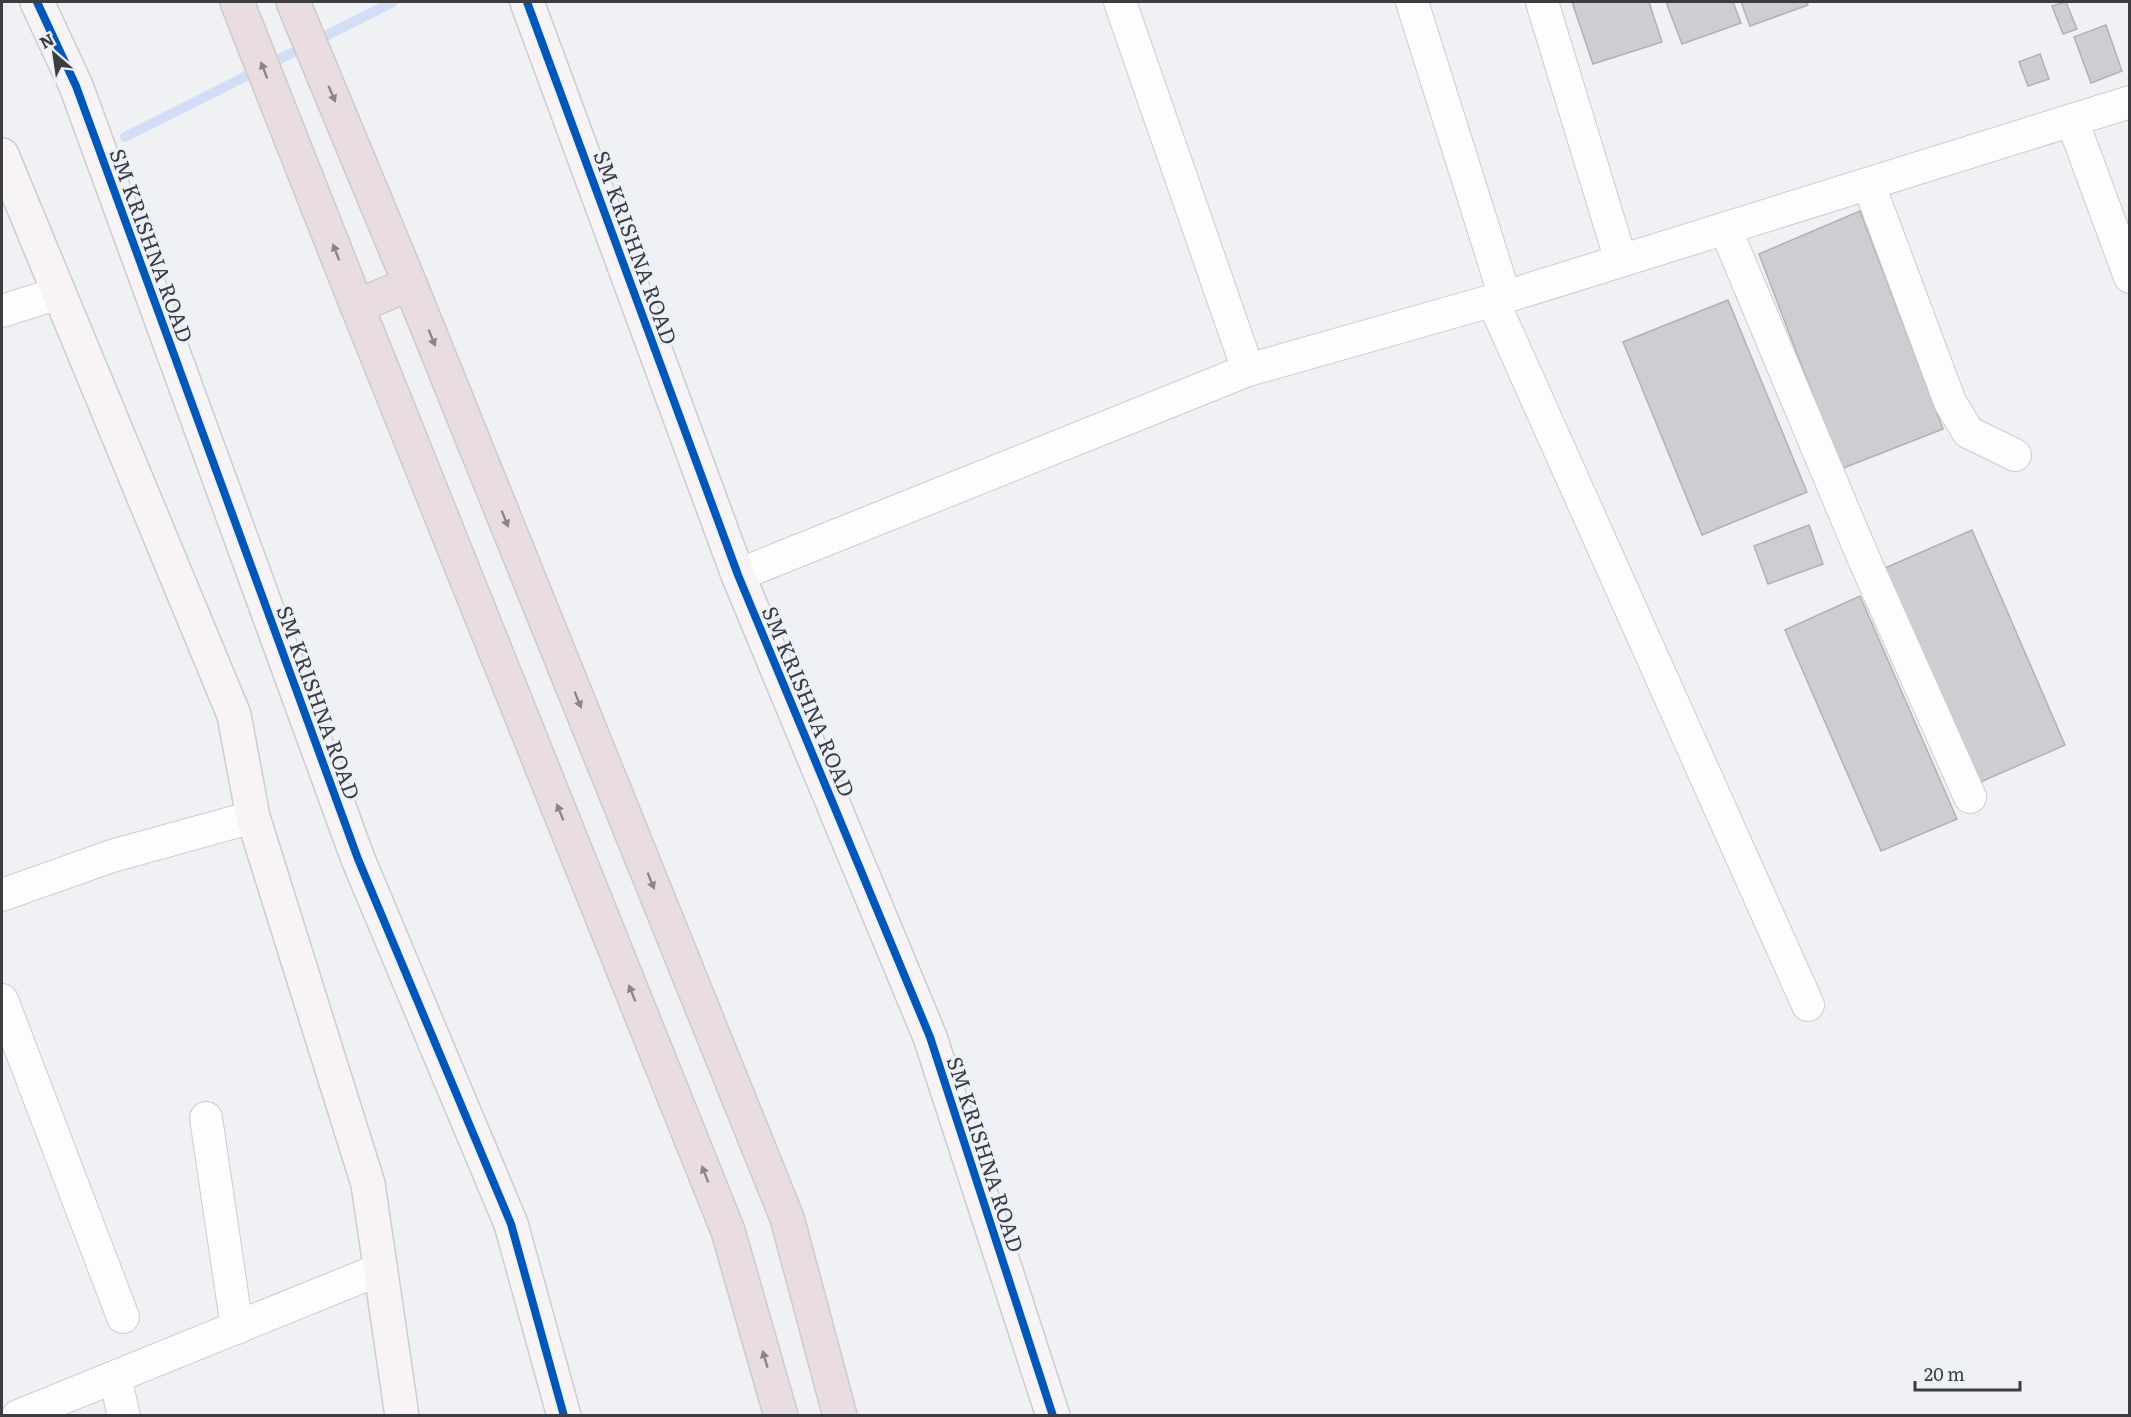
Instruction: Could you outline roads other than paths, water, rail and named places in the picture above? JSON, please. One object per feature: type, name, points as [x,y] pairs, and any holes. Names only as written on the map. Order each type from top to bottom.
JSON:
[{"type":"highway","points":[[237,2],[728,1231],[781,1416]]},
{"type":"highway","points":[[293,2],[410,284],[787,1218],[840,1416]]},
{"type":"highway","points":[[357,306],[410,284]]},
{"type":"street","name":"SM KRISHNA ROAD","points":[[37,2],[76,86],[358,859],[511,1224],[564,1416]]},
{"type":"street","name":"SM KRISHNA ROAD","points":[[527,2],[738,575],[930,1037],[1053,1416]]},
{"type":"street","points":[[1120,2],[1248,370]]},
{"type":"street","points":[[1412,2],[1499,299],[1808,1005]]},
{"type":"street","points":[[1542,2],[1621,261]]},
{"type":"street","points":[[738,575],[1248,370],[1499,299],[2130,102]]},
{"type":"street","points":[[2072,120],[2130,277]]},
{"type":"street","points":[[2,155],[234,715],[253,818],[368,1184],[402,1416]]},
{"type":"street","points":[[1869,185],[1950,402],[1968,432],[2014,455]]},
{"type":"street","points":[[1726,230],[1863,557],[1970,797]]},
{"type":"street","points":[[2,311],[59,292]]},
{"type":"street","points":[[2,895],[112,856],[253,818]]},
{"type":"street","points":[[2,1000],[123,1317]]},
{"type":"street","points":[[206,1118],[237,1328]]},
{"type":"street","points":[[18,1416],[381,1269]]},
{"type":"street","points":[[115,1377],[124,1416]]},
{"type":"waterway","points":[[125,137],[393,2]]}]
